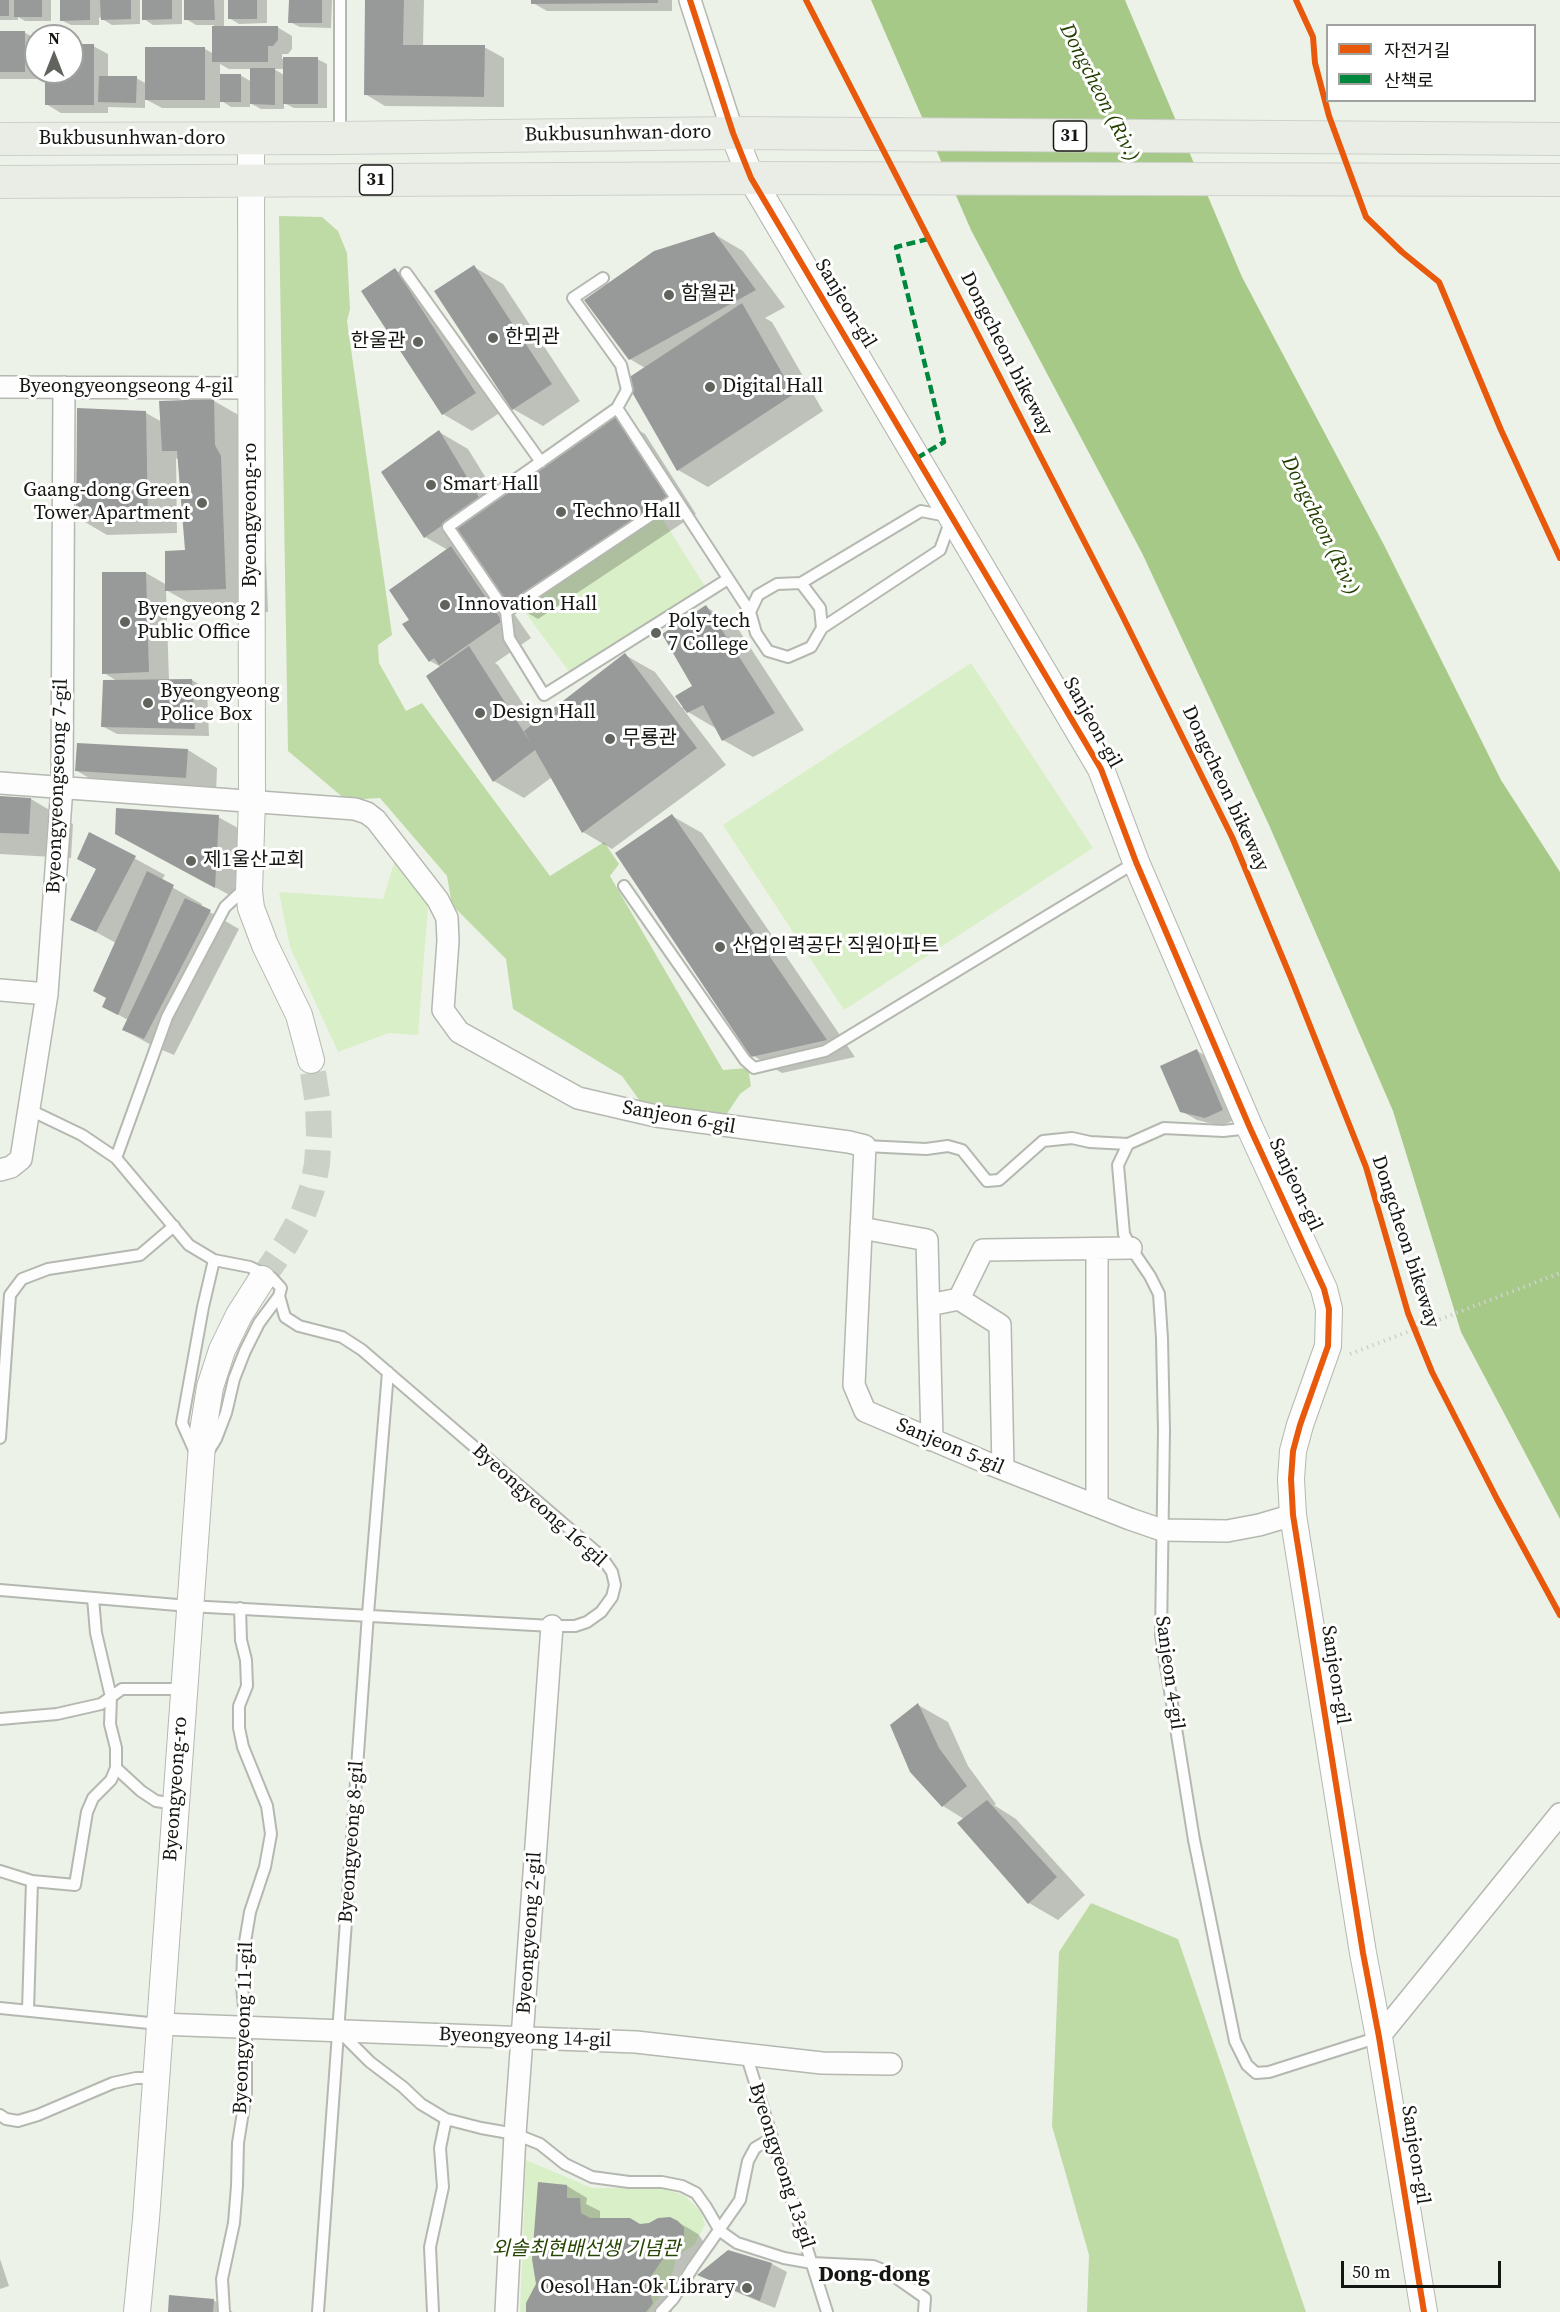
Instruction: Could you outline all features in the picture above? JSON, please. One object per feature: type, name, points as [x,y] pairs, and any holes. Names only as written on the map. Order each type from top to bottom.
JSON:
[{"type":"main road","name":"Bukbusunhwan-doro","points":[[0,140],[733,133],[1560,140]]},
{"type":"main road","name":"31","points":[[0,182],[751,178],[1560,180]]},
{"type":"street","points":[[690,0],[733,133]]},
{"type":"street","name":"Sanjeon-gil","points":[[733,133],[751,178],[1101,769],[1136,862],[1250,1128],[1324,1289],[1329,1309],[1328,1346],[1293,1451],[1291,1479],[1293,1515],[1363,1953],[1424,2312]]},
{"type":"street","name":"Byeongyeong-ro","points":[[251,139],[252,801],[249,891],[251,908],[265,945],[299,1015],[311,1060]]},
{"type":"street","name":"Byeongyeongseong 4-gil","points":[[0,387],[252,388]]},
{"type":"street","name":"Byeongyeongseong 7-gil","points":[[0,1170],[11,1167],[21,1159],[47,994],[62,787],[64,387]]},
{"type":"street","name":"Sanjeon 6-gil","points":[[0,783],[355,809],[367,813],[376,820],[438,900],[447,918],[448,941],[443,1010],[459,1032],[578,1098],[656,1116],[865,1146]]},
{"type":"street","points":[[0,990],[47,994]]},
{"type":"street","name":"Sanjeon 5-gil","points":[[865,1146],[854,1385],[864,1412],[1096,1506],[1162,1530],[1227,1531],[1293,1515]]},
{"type":"street","points":[[861,1228],[927,1240],[932,1440]]},
{"type":"street","points":[[959,1299],[983,1251],[1131,1248]]},
{"type":"street","points":[[1096,1506],[1097,1249]]},
{"type":"street","name":"Byeongyeong-ro","points":[[136,2312],[189,1606],[210,1387],[222,1350],[239,1315],[271,1288]]},
{"type":"street","points":[[929,1305],[959,1299],[1000,1325],[1003,1469]]},
{"type":"street","name":"Byeongyeong 2-gil","points":[[506,2312],[515,2134],[552,1626]]},
{"type":"street","points":[[1379,2037],[1560,1814]]},
{"type":"street","name":"Byeongyeong 14-gil","points":[[159,2024],[636,2042],[822,2063],[891,2064]]},
{"type":"lane","points":[[340,0],[340,138]]},
{"type":"lane","points":[[406,273],[541,462]]},
{"type":"lane","points":[[603,279],[573,298],[621,365],[627,390],[617,408],[448,527],[506,612],[509,638],[544,695],[728,579]]},
{"type":"lane","points":[[617,408],[750,612],[756,633],[768,651],[788,657],[811,647],[822,628],[940,550],[952,517],[921,511],[801,583],[777,584],[758,595],[750,612]]},
{"type":"lane","points":[[506,612],[675,498]]},
{"type":"lane","points":[[801,583],[819,608],[822,628]]},
{"type":"lane","points":[[624,886],[745,1060],[754,1068],[825,1051],[1136,862]]},
{"type":"lane","points":[[116,1158],[167,1017],[225,907],[239,894],[249,891]]},
{"type":"lane","points":[[30,1110],[82,1135],[116,1158],[189,1245],[214,1260],[250,1267],[272,1278],[281,1288],[271,1288]]},
{"type":"lane","name":"Sanjeon 6-gil","points":[[865,1146],[926,1149],[948,1146],[962,1150],[987,1181],[999,1180],[1043,1141],[1072,1138],[1090,1142],[1128,1144],[1164,1128],[1223,1131],[1250,1128]]},
{"type":"lane","name":"Sanjeon 4-gil","points":[[1128,1144],[1118,1165],[1124,1234],[1159,1294],[1162,1338],[1164,1430],[1160,1576],[1162,1647],[1194,1840],[1235,2041],[1247,2065],[1256,2073],[1269,2072],[1379,2037]]},
{"type":"lane","points":[[0,1438],[5,1296],[22,1279],[48,1269],[140,1255],[174,1226]]},
{"type":"lane","points":[[201,1464],[182,1423],[202,1307],[214,1260]]},
{"type":"lane","name":"Byeongyeong 16-gil","points":[[0,1590],[189,1606],[368,1614],[552,1626],[575,1626],[587,1622],[601,1612],[612,1597],[615,1585],[612,1572],[601,1556],[362,1350],[342,1337],[299,1326],[285,1317],[271,1288]]},
{"type":"lane","name":"Byeongyeong 8-gil","points":[[318,2312],[326,2174],[339,2031],[368,1614],[388,1372]]},
{"type":"lane","points":[[0,1871],[32,1881],[75,1885],[87,1812],[93,1798],[111,1780],[116,1768],[116,1748],[111,1724],[111,1697],[96,1633],[93,1598]]},
{"type":"lane","name":"Byeongyeong 11-gil","points":[[224,2312],[222,2279],[234,2223],[238,2143],[246,2093],[243,1954],[250,1912],[265,1867],[271,1834],[267,1806],[243,1747],[239,1728],[239,1706],[247,1686],[246,1660],[241,1640],[240,1608]]},
{"type":"lane","points":[[0,1719],[57,1714],[101,1704],[122,1689],[183,1689]]},
{"type":"lane","points":[[116,1768],[141,1791],[156,1801],[175,1804]]},
{"type":"lane","points":[[28,2010],[32,1881]]},
{"type":"lane","points":[[0,2008],[159,2024]]},
{"type":"lane","points":[[339,2031],[370,2062],[403,2086],[421,2104],[446,2120],[515,2134],[540,2144],[565,2164],[592,2177],[629,2182],[662,2182],[682,2186],[696,2193],[720,2231],[737,2243],[784,2258],[813,2263],[873,2266],[888,2272],[925,2298],[924,2312]]},
{"type":"lane","name":"Byeongyeong 13-gil","points":[[746,2054],[827,2312]]},
{"type":"lane","points":[[0,2115],[6,2119],[18,2121],[38,2115],[112,2083],[136,2078],[155,2078]]},
{"type":"lane","points":[[433,2312],[430,2247],[443,2187],[440,2148],[446,2120]]},
{"type":"lane","points":[[661,2312],[673,2299],[740,2200],[748,2161],[755,2148],[772,2138]]},
{"type":"path","points":[[1368,1347],[1560,1273]]},
{"type":"green space","points":[[660,515],[706,588],[571,674],[521,607]]},
{"type":"green space","points":[[971,663],[1093,848],[844,1010],[723,825]]},
{"type":"green space","points":[[397,853],[429,893],[418,1035],[389,1033],[338,1052],[290,947],[279,892],[383,899]]},
{"type":"green space","name":"외솔최현배선생 기념관","points":[[526,2160],[592,2188],[663,2188],[685,2196],[701,2212],[705,2225],[694,2245],[677,2256],[669,2285],[648,2312],[520,2312]]},
{"type":"shaded area","points":[[279,216],[322,217],[338,231],[347,253],[350,309],[347,321],[392,635],[378,645],[379,663],[406,711],[422,703],[550,876],[604,842],[619,864],[610,876],[723,1070],[748,1068],[751,1086],[740,1094],[724,1118],[666,1111],[640,1101],[622,1076],[513,1009],[506,959],[452,905],[447,876],[380,798],[346,800],[288,751]]},
{"type":"shaded area","points":[[1091,1903],[1178,1939],[1306,2312],[1087,2312],[1089,2255],[1052,2126],[1059,1952]]},
{"type":"water","name":"Dongcheon (Riv.)","points":[[871,0],[1125,0],[1242,277],[1384,545],[1501,780],[1560,872],[1560,1519],[1461,1332],[1393,1111],[1269,825],[1142,553],[971,230]]},
{"type":"building","points":[[0,0],[9,0],[9,16],[0,16]]},
{"type":"building","points":[[14,0],[42,0],[42,17],[14,17]]},
{"type":"building","points":[[60,0],[90,0],[90,20],[60,21]]},
{"type":"building","points":[[100,0],[131,0],[131,19],[101,20]]},
{"type":"building","points":[[142,0],[172,0],[172,19],[142,20]]},
{"type":"building","points":[[184,0],[214,0],[215,20],[184,20]]},
{"type":"building","points":[[228,0],[257,0],[257,19],[228,19]]},
{"type":"building","points":[[289,0],[322,0],[322,23],[288,23]]},
{"type":"building","points":[[365,0],[404,0],[403,45],[485,45],[484,97],[364,95]]},
{"type":"building","points":[[531,0],[658,0],[658,3],[531,4]]},
{"type":"building","points":[[212,26],[278,26],[278,40],[273,46],[268,46],[268,62],[212,62]]},
{"type":"building","points":[[0,31],[24,31],[24,72],[0,72]]},
{"type":"building","points":[[84,44],[94,44],[94,105],[45,105],[45,84],[84,84]]},
{"type":"building","points":[[145,47],[205,47],[205,100],[145,100]]},
{"type":"building","points":[[283,57],[318,57],[318,104],[283,104]]},
{"type":"building","points":[[250,68],[275,68],[275,105],[250,104]]},
{"type":"building","points":[[220,74],[241,74],[241,102],[220,102]]},
{"type":"building","points":[[99,76],[137,76],[136,103],[98,102]]},
{"type":"building","name":"함월관","points":[[714,232],[756,290],[629,360],[584,300],[654,251]]},
{"type":"building","name":"한뫼관","points":[[474,265],[552,384],[512,410],[434,291]]},
{"type":"building","name":"한울관","points":[[395,268],[476,393],[442,415],[361,291]]},
{"type":"building","name":"Digital Hall","points":[[742,303],[794,394],[677,471],[625,380]]},
{"type":"building","name":"Gaang-dong Green Tower Apartment","points":[[214,399],[215,445],[221,456],[226,589],[165,591],[165,551],[185,550],[177,451],[162,451],[159,401]]},
{"type":"building","points":[[77,408],[146,411],[148,517],[76,519]]},
{"type":"building","name":"Techno Hall","points":[[615,415],[667,497],[507,603],[456,528]]},
{"type":"building","name":"Smart Hall","points":[[439,430],[480,499],[424,538],[381,472]]},
{"type":"building","name":"Innovation Hall","points":[[451,546],[502,621],[439,665],[434,658],[429,662],[402,624],[409,620],[389,590]]},
{"type":"building","name":"Byengyeong 2 Public Office","points":[[102,572],[146,572],[149,672],[102,674]]},
{"type":"building","points":[[706,605],[775,713],[722,741],[703,705],[687,713],[675,696],[692,686],[662,634]]},
{"type":"building","name":"무룡관","points":[[469,646],[531,743],[524,731],[625,653],[697,748],[582,833],[535,750],[493,782],[426,676]]},
{"type":"building","name":"Byeongyeong Police Box","points":[[192,679],[195,729],[101,727],[103,680]]},
{"type":"building","points":[[77,743],[188,749],[186,778],[75,771]]},
{"type":"building","points":[[0,796],[31,798],[29,834],[0,833]]},
{"type":"building","name":"제1울산교회","points":[[116,808],[219,815],[215,888],[115,834]]},
{"type":"building","name":"산업인력공단 직원아파트","points":[[672,814],[827,1040],[751,1057],[615,853]]},
{"type":"building","points":[[89,832],[136,856],[96,932],[70,920],[96,869],[77,859]]},
{"type":"building","points":[[147,871],[174,885],[118,1015],[102,1007],[106,998],[93,991]]},
{"type":"building","points":[[185,898],[211,910],[144,1039],[122,1030]]},
{"type":"building","points":[[1197,1049],[1223,1110],[1205,1118],[1180,1112],[1160,1066]]},
{"type":"building","points":[[918,1703],[939,1748],[967,1786],[942,1807],[910,1772],[890,1725]]},
{"type":"building","points":[[987,1800],[1057,1877],[1028,1904],[957,1823]]},
{"type":"building","name":"외솔최현배선생 기념관","points":[[538,2182],[567,2185],[567,2198],[580,2198],[581,2213],[590,2218],[630,2218],[640,2224],[670,2217],[684,2228],[684,2243],[665,2256],[649,2279],[646,2279],[653,2303],[646,2312],[526,2312],[526,2303],[536,2284],[532,2259]]},
{"type":"building","name":"Oesol Han-Ok Library","points":[[728,2250],[772,2263],[760,2301],[697,2275]]},
{"type":"building","points":[[169,2295],[214,2299],[213,2312],[168,2312]]},
{"type":"tunnel","points":[[262,1279],[303,1214],[312,1189],[317,1164],[319,1133],[318,1104],[311,1060]]},
{"type":"marked path","points":[[917,458],[944,442],[896,247],[928,239]]},
{"type":"cycle path","points":[[690,0],[733,133],[751,178],[1101,769],[1136,862],[1250,1128],[1324,1289],[1329,1309],[1328,1346],[1293,1451],[1291,1479],[1293,1515],[1363,1953],[1424,2312]]},
{"type":"cycle path","name":"Dongcheon bikeway","points":[[806,0],[1121,613],[1232,837],[1366,1167],[1408,1313],[1432,1372],[1560,1615]]},
{"type":"cycle path","points":[[1296,0],[1313,37],[1315,63],[1329,116],[1366,217],[1402,252],[1439,282],[1501,430],[1560,558]]},
{"type":"place","name":"함월관","points":[[669,295]]},
{"type":"place","name":"한뫼관","points":[[493,338]]},
{"type":"place","name":"한울관","points":[[418,342]]},
{"type":"place","name":"Digital Hall","points":[[710,387]]},
{"type":"place","name":"Smart Hall","points":[[431,485]]},
{"type":"place","name":"Gaang-dong Green Tower Apartment","points":[[202,503]]},
{"type":"place","name":"Techno Hall","points":[[561,512]]},
{"type":"place","name":"Innovation Hall","points":[[445,605]]},
{"type":"place","name":"Byengyeong 2 Public Office","points":[[125,622]]},
{"type":"place","name":"Poly-tech 7 College","points":[[656,633]]},
{"type":"place","name":"Byeongyeong Police Box","points":[[148,703]]},
{"type":"place","name":"Design Hall","points":[[480,713]]},
{"type":"place","name":"무룡관","points":[[610,739]]},
{"type":"place","name":"제1울산교회","points":[[191,861]]},
{"type":"place","name":"산업인력공단 직원아파트","points":[[720,947]]},
{"type":"place","name":"Oesol Han-Ok Library","points":[[747,2288]]},
{"type":"district","name":"Dong-dong","points":[[874,2275]]}]
